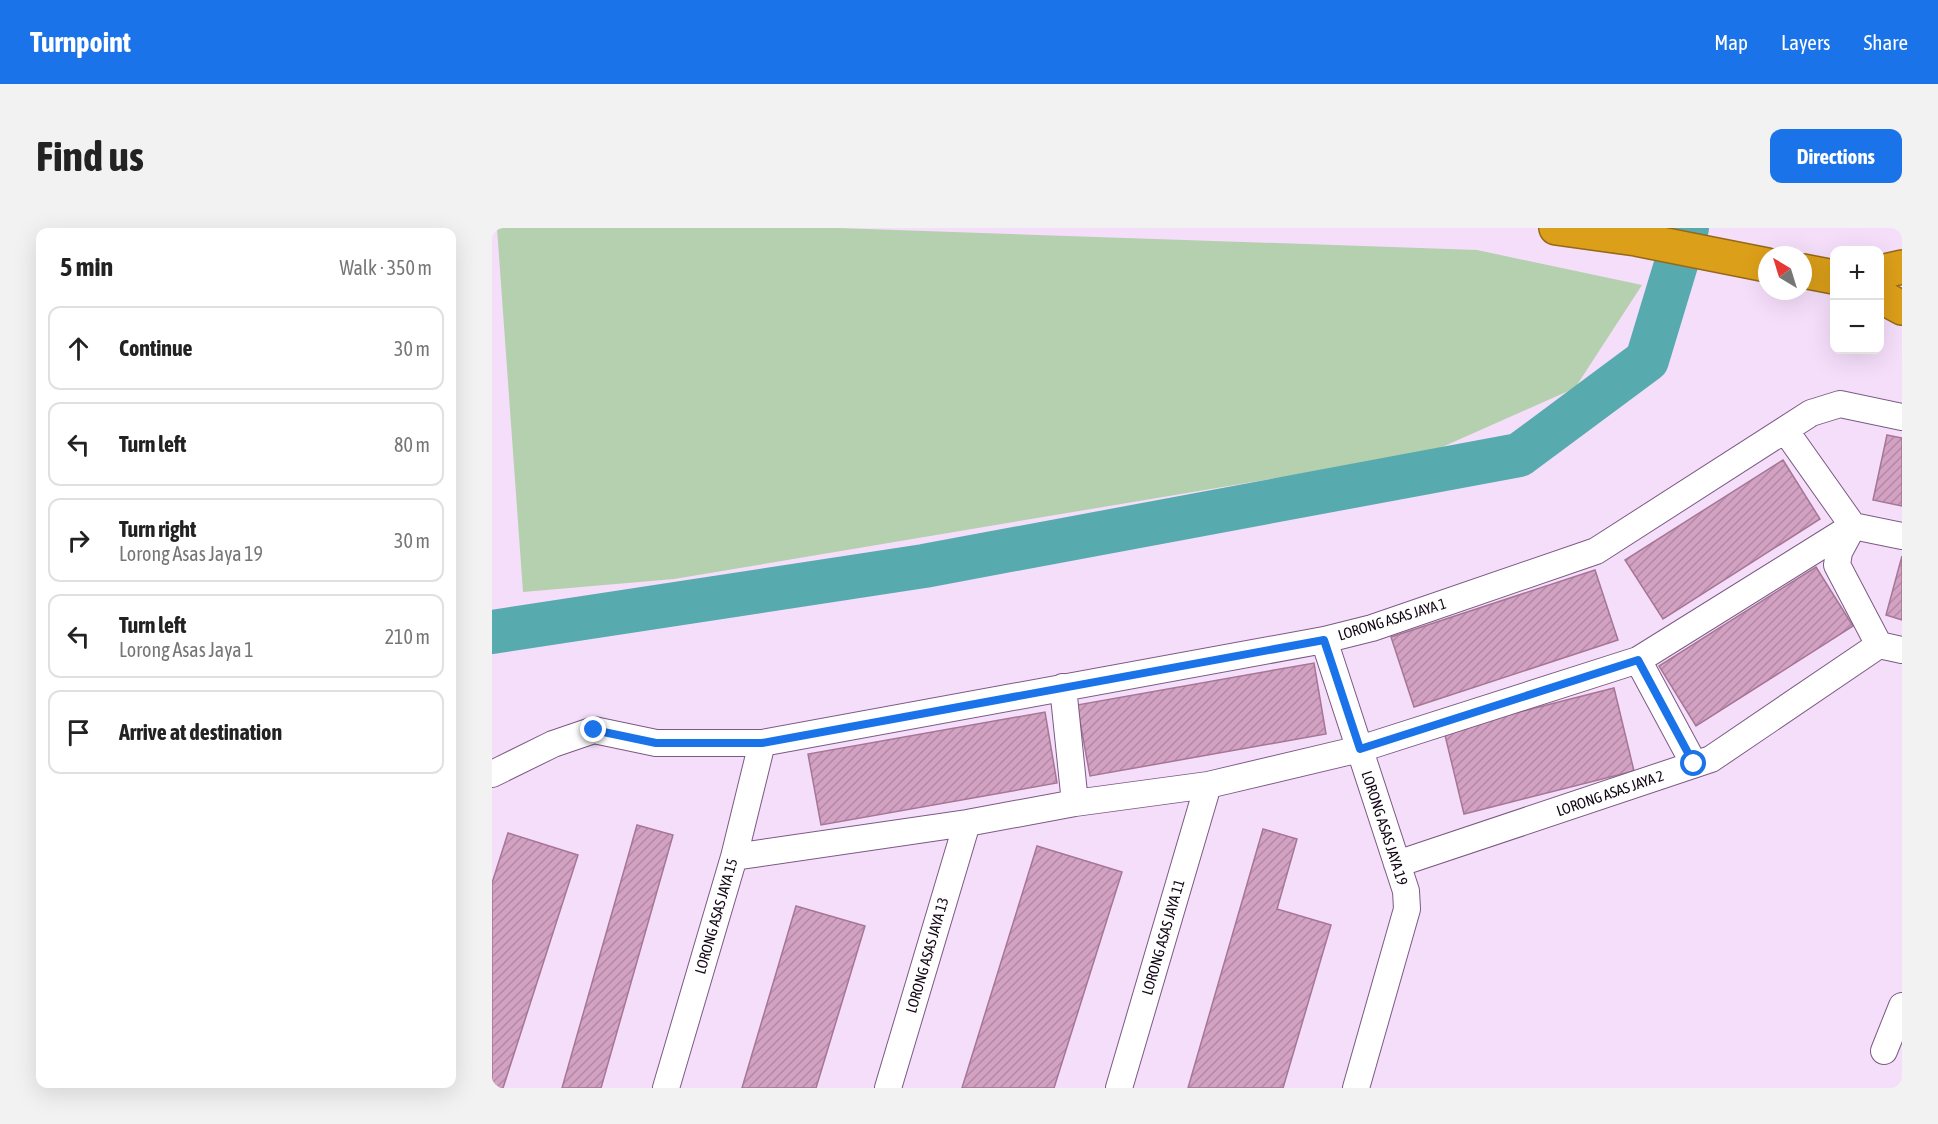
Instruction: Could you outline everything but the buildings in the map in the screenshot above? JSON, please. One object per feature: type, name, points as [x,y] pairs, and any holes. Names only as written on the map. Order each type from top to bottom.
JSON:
[{"type":"highway","points":[[1556,228],[1636,239],[1758,263]]},
{"type":"highway","points":[[1884,271],[1902,267]]},
{"type":"highway","points":[[1812,273],[1830,276]]},
{"type":"highway","points":[[1884,298],[1902,308]]},
{"type":"street","name":"LORONG ASAS JAYA 1","points":[[492,774],[553,744],[594,730],[656,743],[762,743],[1324,640],[1372,628],[1596,551],[1811,413],[1840,404],[1902,417]]},
{"type":"street","points":[[1785,430],[1853,526],[1902,536]]},
{"type":"street","points":[[1853,526],[1839,552],[1837,565],[1891,647]]},
{"type":"street","points":[[734,857],[967,823],[1075,803],[1208,786],[1360,749],[1638,660],[1853,526]]},
{"type":"street","name":"LORONG ASAS JAYA 19","points":[[1324,640],[1406,891],[1407,909],[1356,1088]]},
{"type":"street","name":"LORONG ASAS JAYA 2","points":[[1396,864],[1711,759],[1891,647]]},
{"type":"street","points":[[1638,660],[1694,764]]},
{"type":"street","points":[[1063,687],[1075,803]]},
{"type":"street","name":"LORONG ASAS JAYA 15","points":[[666,1088],[734,857],[762,743]]},
{"type":"street","name":"LORONG ASAS JAYA 11","points":[[1119,1088],[1208,786]]},
{"type":"street","name":"LORONG ASAS JAYA 13","points":[[888,1088],[967,823]]},
{"type":"street","points":[[1884,1051],[1902,1006]]},
{"type":"green space","points":[[497,228],[838,228],[1477,250],[1642,285],[1575,388],[1431,452],[674,579],[523,592]]},
{"type":"waterway","points":[[492,632],[924,566],[1519,455],[1647,360],[1687,228]]},
{"type":"route","points":[[594,730],[656,743],[762,743],[1324,640],[1360,749],[1638,660],[1694,764]]}]
